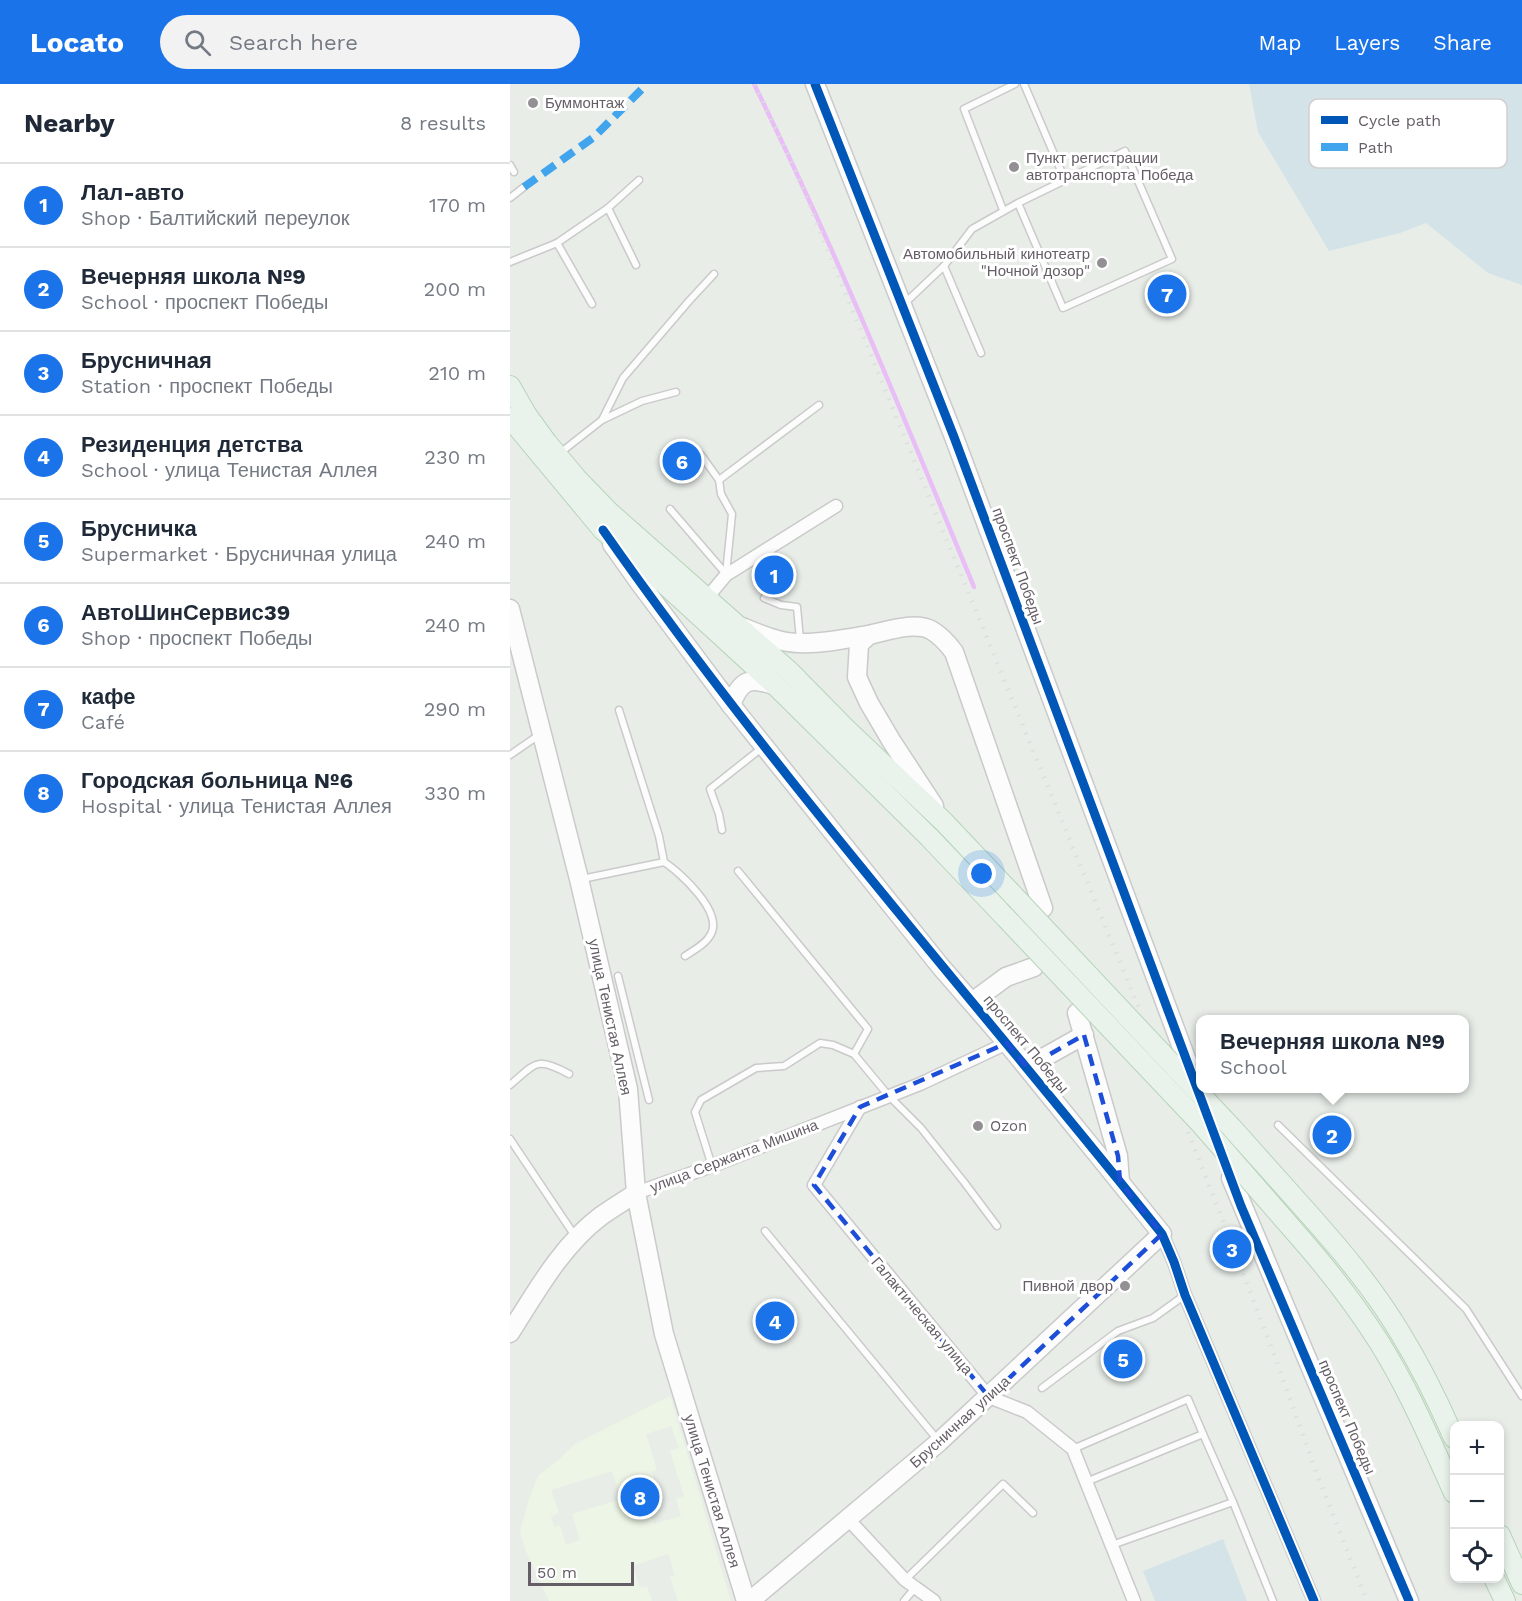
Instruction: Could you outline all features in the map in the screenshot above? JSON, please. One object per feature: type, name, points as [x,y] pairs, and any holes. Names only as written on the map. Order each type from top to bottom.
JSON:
[{"type":"main road","points":[[510,386],[526,414],[557,455],[609,512],[790,672],[944,822],[1196,1090]]},
{"type":"main road","points":[[510,418],[603,530],[776,686],[929,837],[1200,1124],[1321,1262],[1353,1303],[1380,1343],[1450,1483]]},
{"type":"main road","points":[[1199,1093],[1339,1248],[1371,1290],[1398,1330],[1430,1385],[1450,1427]]},
{"type":"main road","points":[[1504,1544],[1522,1584]]},
{"type":"main road","points":[[1496,1583],[1505,1601]]},
{"type":"street","name":"проспект Победы","points":[[815,84],[954,437],[1187,1061]]},
{"type":"street","points":[[707,598],[726,575],[836,506]]},
{"type":"street","name":"проспект Победы","points":[[603,530],[639,582],[764,747],[941,967],[1027,1067],[1162,1234]]},
{"type":"street","name":"улица Тенистая Аллея","points":[[510,609],[579,879],[637,1087],[636,1193],[664,1334],[748,1601]]},
{"type":"street","points":[[737,625],[787,642],[800,644],[909,627],[930,629],[943,639],[954,652],[1043,908]]},
{"type":"street","points":[[868,635],[859,644],[858,677],[869,703],[892,742],[944,822]]},
{"type":"street","points":[[731,705],[735,694],[746,682],[759,680],[776,686]]},
{"type":"street","name":"проспект Победы","points":[[972,1002],[1006,977],[1034,967]]},
{"type":"street","points":[[1077,1013],[1118,1156],[1120,1182]]},
{"type":"street","name":"проспект Победы","points":[[1027,1067],[1084,1035]]},
{"type":"street","name":"улица Сержанта Мишина","points":[[510,1333],[547,1275],[577,1238],[600,1216],[636,1193],[712,1166],[920,1084],[1007,1043]]},
{"type":"street","name":"Галактическая улица","points":[[860,1107],[814,1185],[989,1397],[1027,1412],[1073,1449],[1134,1601]]},
{"type":"street","name":"проспект Победы","points":[[1230,1178],[1409,1601]]},
{"type":"street","points":[[1162,1234],[1185,1295],[1314,1601]]},
{"type":"street","name":"Брусничная улица","points":[[748,1601],[939,1442],[1162,1234]]},
{"type":"street","points":[[847,1518],[910,1583],[934,1601]]},
{"type":"lane","points":[[1003,210],[964,109],[1014,84]]},
{"type":"lane","points":[[1024,84],[1065,180]]},
{"type":"lane","points":[[902,305],[944,266],[972,229],[1003,210],[1017,203],[1125,151],[1172,259],[1063,308],[1017,203]]},
{"type":"lane","points":[[510,262],[557,243],[608,208],[639,180]]},
{"type":"lane","points":[[510,198],[524,187]]},
{"type":"lane","points":[[608,208],[636,265]]},
{"type":"lane","points":[[557,243],[592,304]]},
{"type":"lane","points":[[944,266],[981,353]]},
{"type":"lane","points":[[602,420],[622,378],[714,274]]},
{"type":"lane","points":[[557,455],[602,420],[642,401],[676,392]]},
{"type":"lane","points":[[719,480],[819,405]]},
{"type":"lane","points":[[701,454],[719,480],[721,494],[732,514],[726,575]]},
{"type":"lane","points":[[670,509],[726,575]]},
{"type":"lane","points":[[764,598],[781,605],[797,607],[800,644]]},
{"type":"lane","points":[[619,710],[659,836],[664,862]]},
{"type":"lane","points":[[510,755],[542,733]]},
{"type":"lane","points":[[722,830],[710,789],[764,747]]},
{"type":"lane","points":[[579,879],[664,862],[674,868],[707,906],[713,924],[711,934],[700,947],[685,956]]},
{"type":"lane","points":[[738,871],[868,1029],[854,1054]]},
{"type":"lane","points":[[618,975],[637,1087],[649,1100]]},
{"type":"lane","points":[[712,1166],[694,1112],[701,1100],[756,1068],[784,1066],[820,1043],[833,1045],[854,1054],[888,1095],[921,1128],[997,1226]]},
{"type":"lane","points":[[510,1085],[534,1065],[549,1063],[569,1074]]},
{"type":"lane","points":[[1278,1125],[1466,1310],[1522,1396]]},
{"type":"lane","points":[[510,1139],[577,1238]]},
{"type":"lane","points":[[765,1231],[939,1442]]},
{"type":"lane","points":[[1042,1388],[1118,1331],[1153,1318],[1185,1295]]},
{"type":"lane","points":[[1073,1449],[1188,1399],[1273,1601]]},
{"type":"lane","points":[[1086,1482],[1203,1434]]},
{"type":"lane","points":[[904,1601],[910,1583],[1003,1484],[1033,1513]]},
{"type":"lane","points":[[1111,1545],[1233,1502]]},
{"type":"highlighted area","points":[[1084,1035],[1118,1156],[1120,1182],[1162,1234],[989,1397],[814,1185],[860,1107],[1007,1043],[1027,1067]]},
{"type":"shaded area","points":[[1249,84],[1522,84],[1522,285],[1488,273],[1426,223],[1400,233],[1329,251],[1258,132]]},
{"type":"shaded area","points":[[670,1396],[731,1601],[678,1601],[670,1577],[675,1575],[668,1554],[633,1566],[640,1588],[647,1586],[652,1601],[549,1601],[526,1552],[520,1531],[538,1476],[575,1444]],"holes":[[[671,1426],[679,1448],[670,1451],[684,1496],[676,1499],[681,1516],[654,1524],[648,1504],[660,1500],[652,1472],[657,1470],[646,1434]],[[612,1471],[621,1499],[572,1514],[580,1540],[566,1545],[560,1525],[554,1527],[551,1516],[559,1513],[551,1490]]]},
{"type":"shaded area","points":[[1223,1539],[1247,1601],[1155,1601],[1143,1571]]},
{"type":"waterway","points":[[754,84],[841,271],[974,587]]},
{"type":"railway","points":[[755,84],[795,170],[1140,1011]]},
{"type":"railway","points":[[1188,1132],[1367,1601]]},
{"type":"marked path","points":[[524,187],[594,137],[647,84]]},
{"type":"cycle path","points":[[815,84],[954,437],[1196,1085]]},
{"type":"cycle path","points":[[603,530],[669,621],[806,799],[1162,1234],[1185,1295],[1314,1601]]},
{"type":"cycle path","points":[[1199,1093],[1241,1206],[1409,1601]]},
{"type":"place","name":"Буммонтаж","points":[[533,103]]},
{"type":"place","name":"Пункт регистрации автотранспорта Победа","points":[[1014,167]]},
{"type":"place","name":"Автомобильный кинотеатр \"Ночной дозор\"","points":[[1102,263]]},
{"type":"place","name":"кафе","points":[[1167,294]]},
{"type":"place","name":"АвтоШинСервис39","points":[[682,461]]},
{"type":"place","name":"Лал-авто","points":[[774,575]]},
{"type":"place","name":"Ozon","points":[[978,1126]]},
{"type":"place","name":"Вечерняя школа №9","points":[[1332,1135]]},
{"type":"place","name":"Брусничная","points":[[1232,1249]]},
{"type":"place","name":"Пивной двор","points":[[1125,1286]]},
{"type":"place","name":"Резиденция детства","points":[[775,1321]]},
{"type":"place","name":"Брусничка","points":[[1123,1359]]},
{"type":"place","name":"Городская больница №6","points":[[640,1497]]}]
